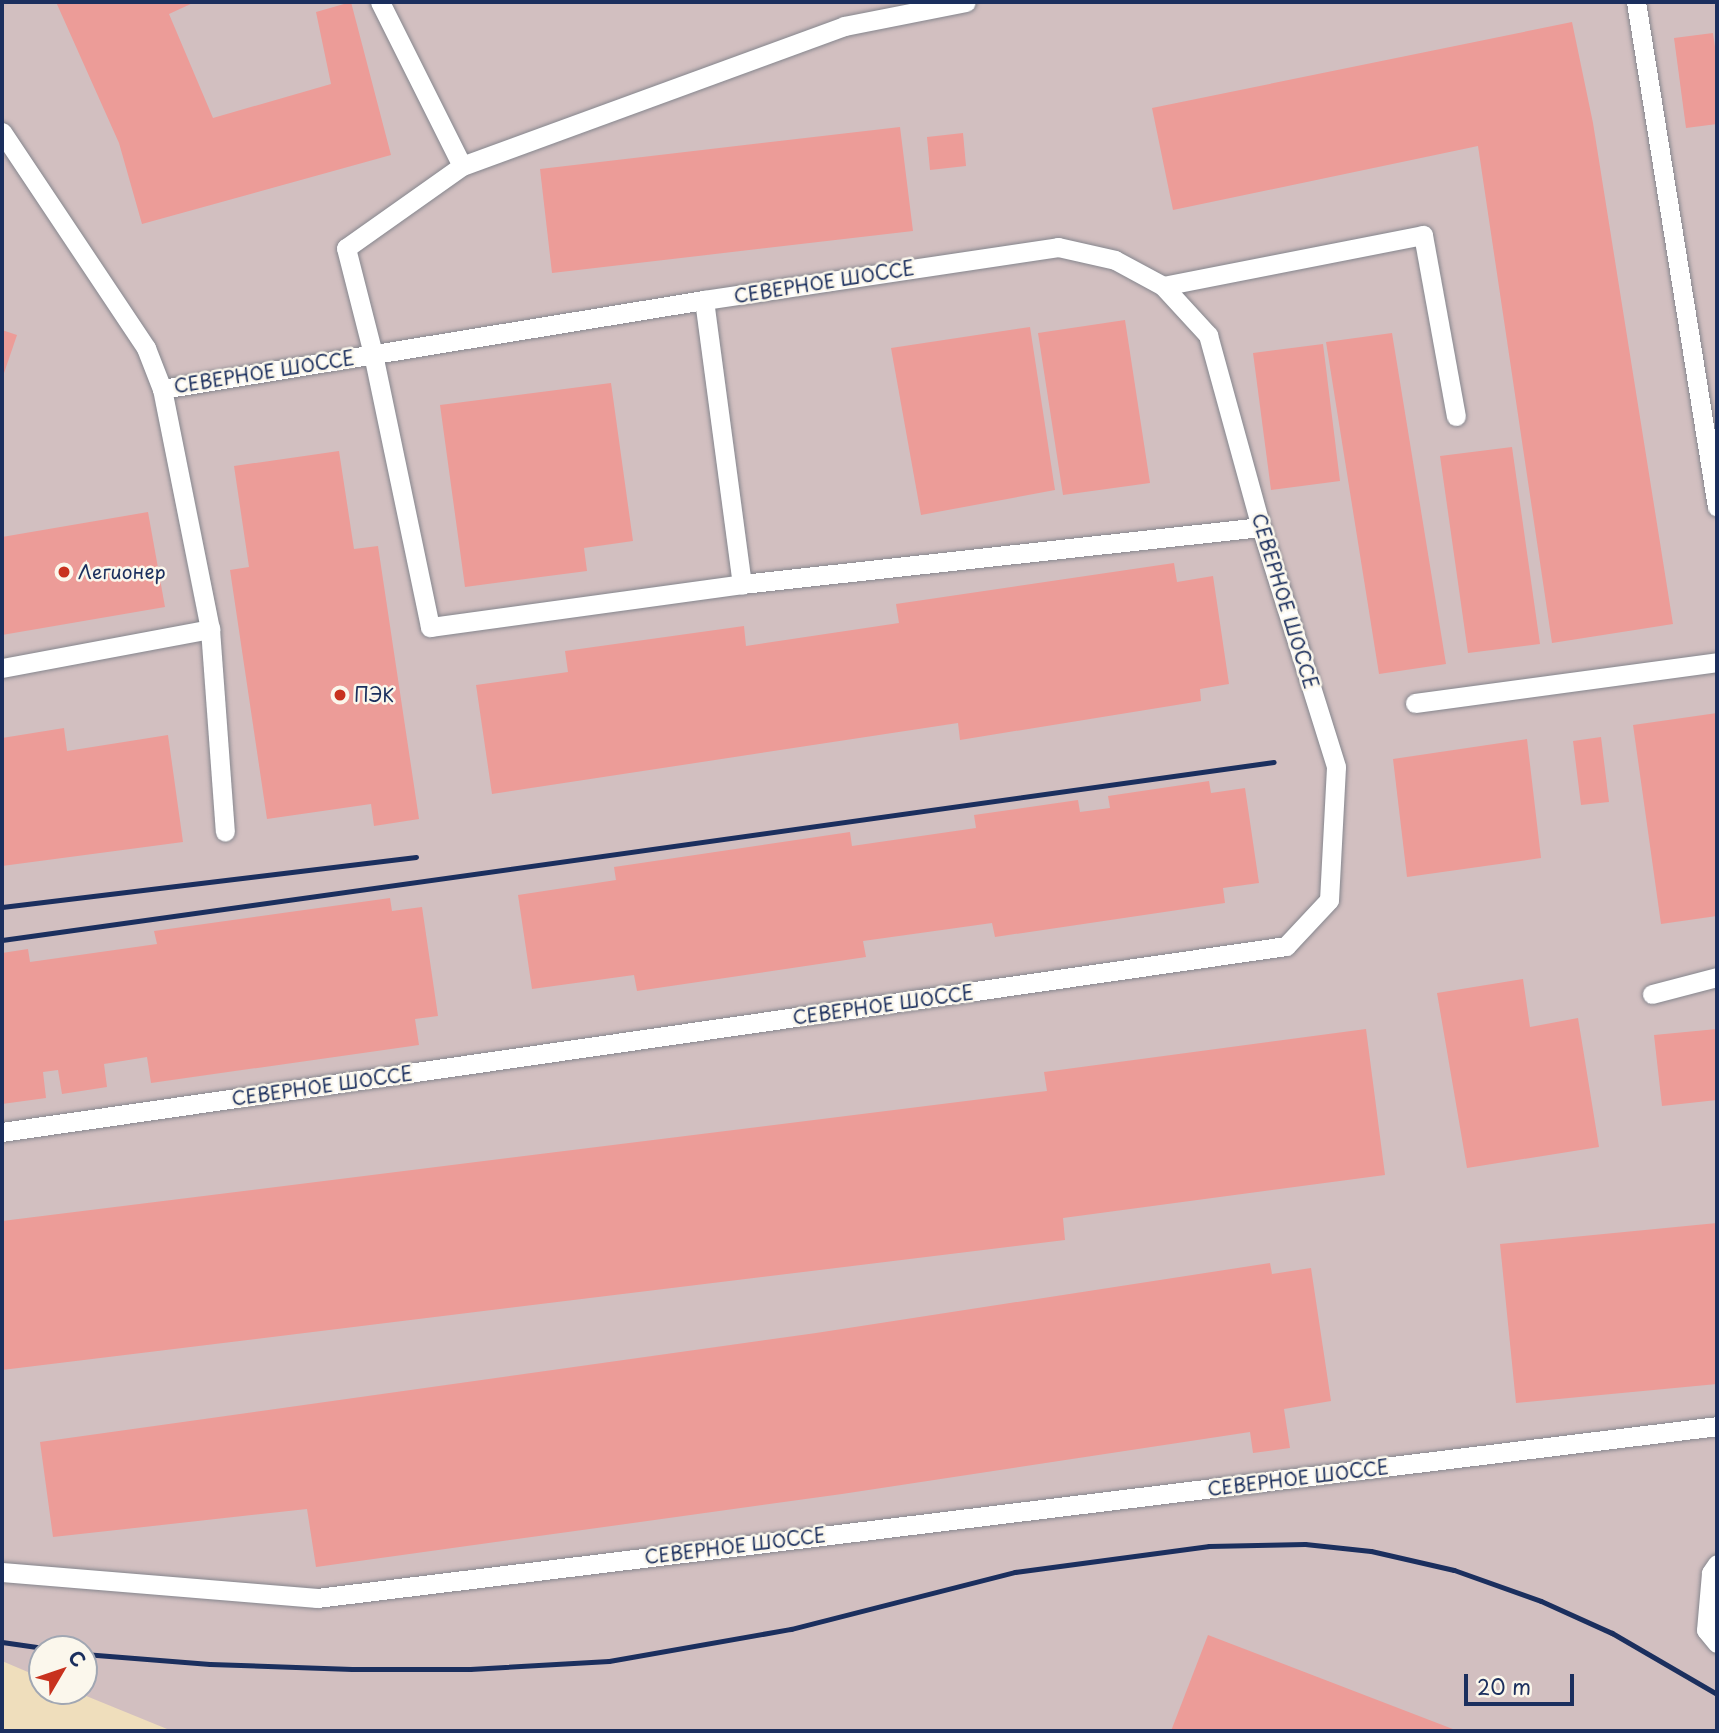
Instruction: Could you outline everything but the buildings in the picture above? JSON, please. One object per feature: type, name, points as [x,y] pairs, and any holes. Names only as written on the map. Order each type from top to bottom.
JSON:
[{"type":"lane","points":[[380,2],[462,166]]},
{"type":"lane","points":[[966,2],[844,26],[462,166],[345,248],[373,354],[430,627],[742,584],[1261,527]]},
{"type":"lane","points":[[1636,2],[1717,507]]},
{"type":"lane","name":"СЕВЕРНОЕ ШОССЕ","points":[[2,132],[146,348],[162,389],[704,300],[1058,247],[1115,260],[1163,286],[1208,335],[1261,527],[1335,767],[1329,900],[1286,946],[2,1132]]},
{"type":"lane","points":[[1163,286],[1423,235],[1456,416]]},
{"type":"lane","points":[[704,300],[742,584]]},
{"type":"lane","points":[[162,389],[210,629],[225,831]]},
{"type":"lane","points":[[2,668],[210,629]]},
{"type":"lane","points":[[1415,703],[1717,662]]},
{"type":"lane","points":[[1653,994],[1717,977]]},
{"type":"lane","name":"СЕВЕРНОЕ ШОССЕ","points":[[2,1572],[317,1598],[1717,1426]]},
{"type":"lane","points":[[1717,1564],[1711,1573],[1706,1630],[1717,1643]]},
{"type":"shaded area","points":[[2,2],[1717,2],[1717,1731],[172,1731],[98,1701],[98,1635],[28,1635],[28,1672],[2,1661]]},
{"type":"railway","points":[[2,940],[1274,762]]},
{"type":"railway","points":[[2,907],[416,857]]},
{"type":"railway","points":[[98,1655],[210,1664],[352,1669],[470,1669],[609,1661],[791,1629],[1015,1572],[1209,1546],[1305,1544],[1371,1551],[1454,1570],[1541,1601],[1612,1633],[1717,1694]]},
{"type":"railway","points":[[2,1642],[28,1646]]},
{"type":"place","name":"Легионер","points":[[64,572]]},
{"type":"place","name":"ПЭК","points":[[340,695]]}]
